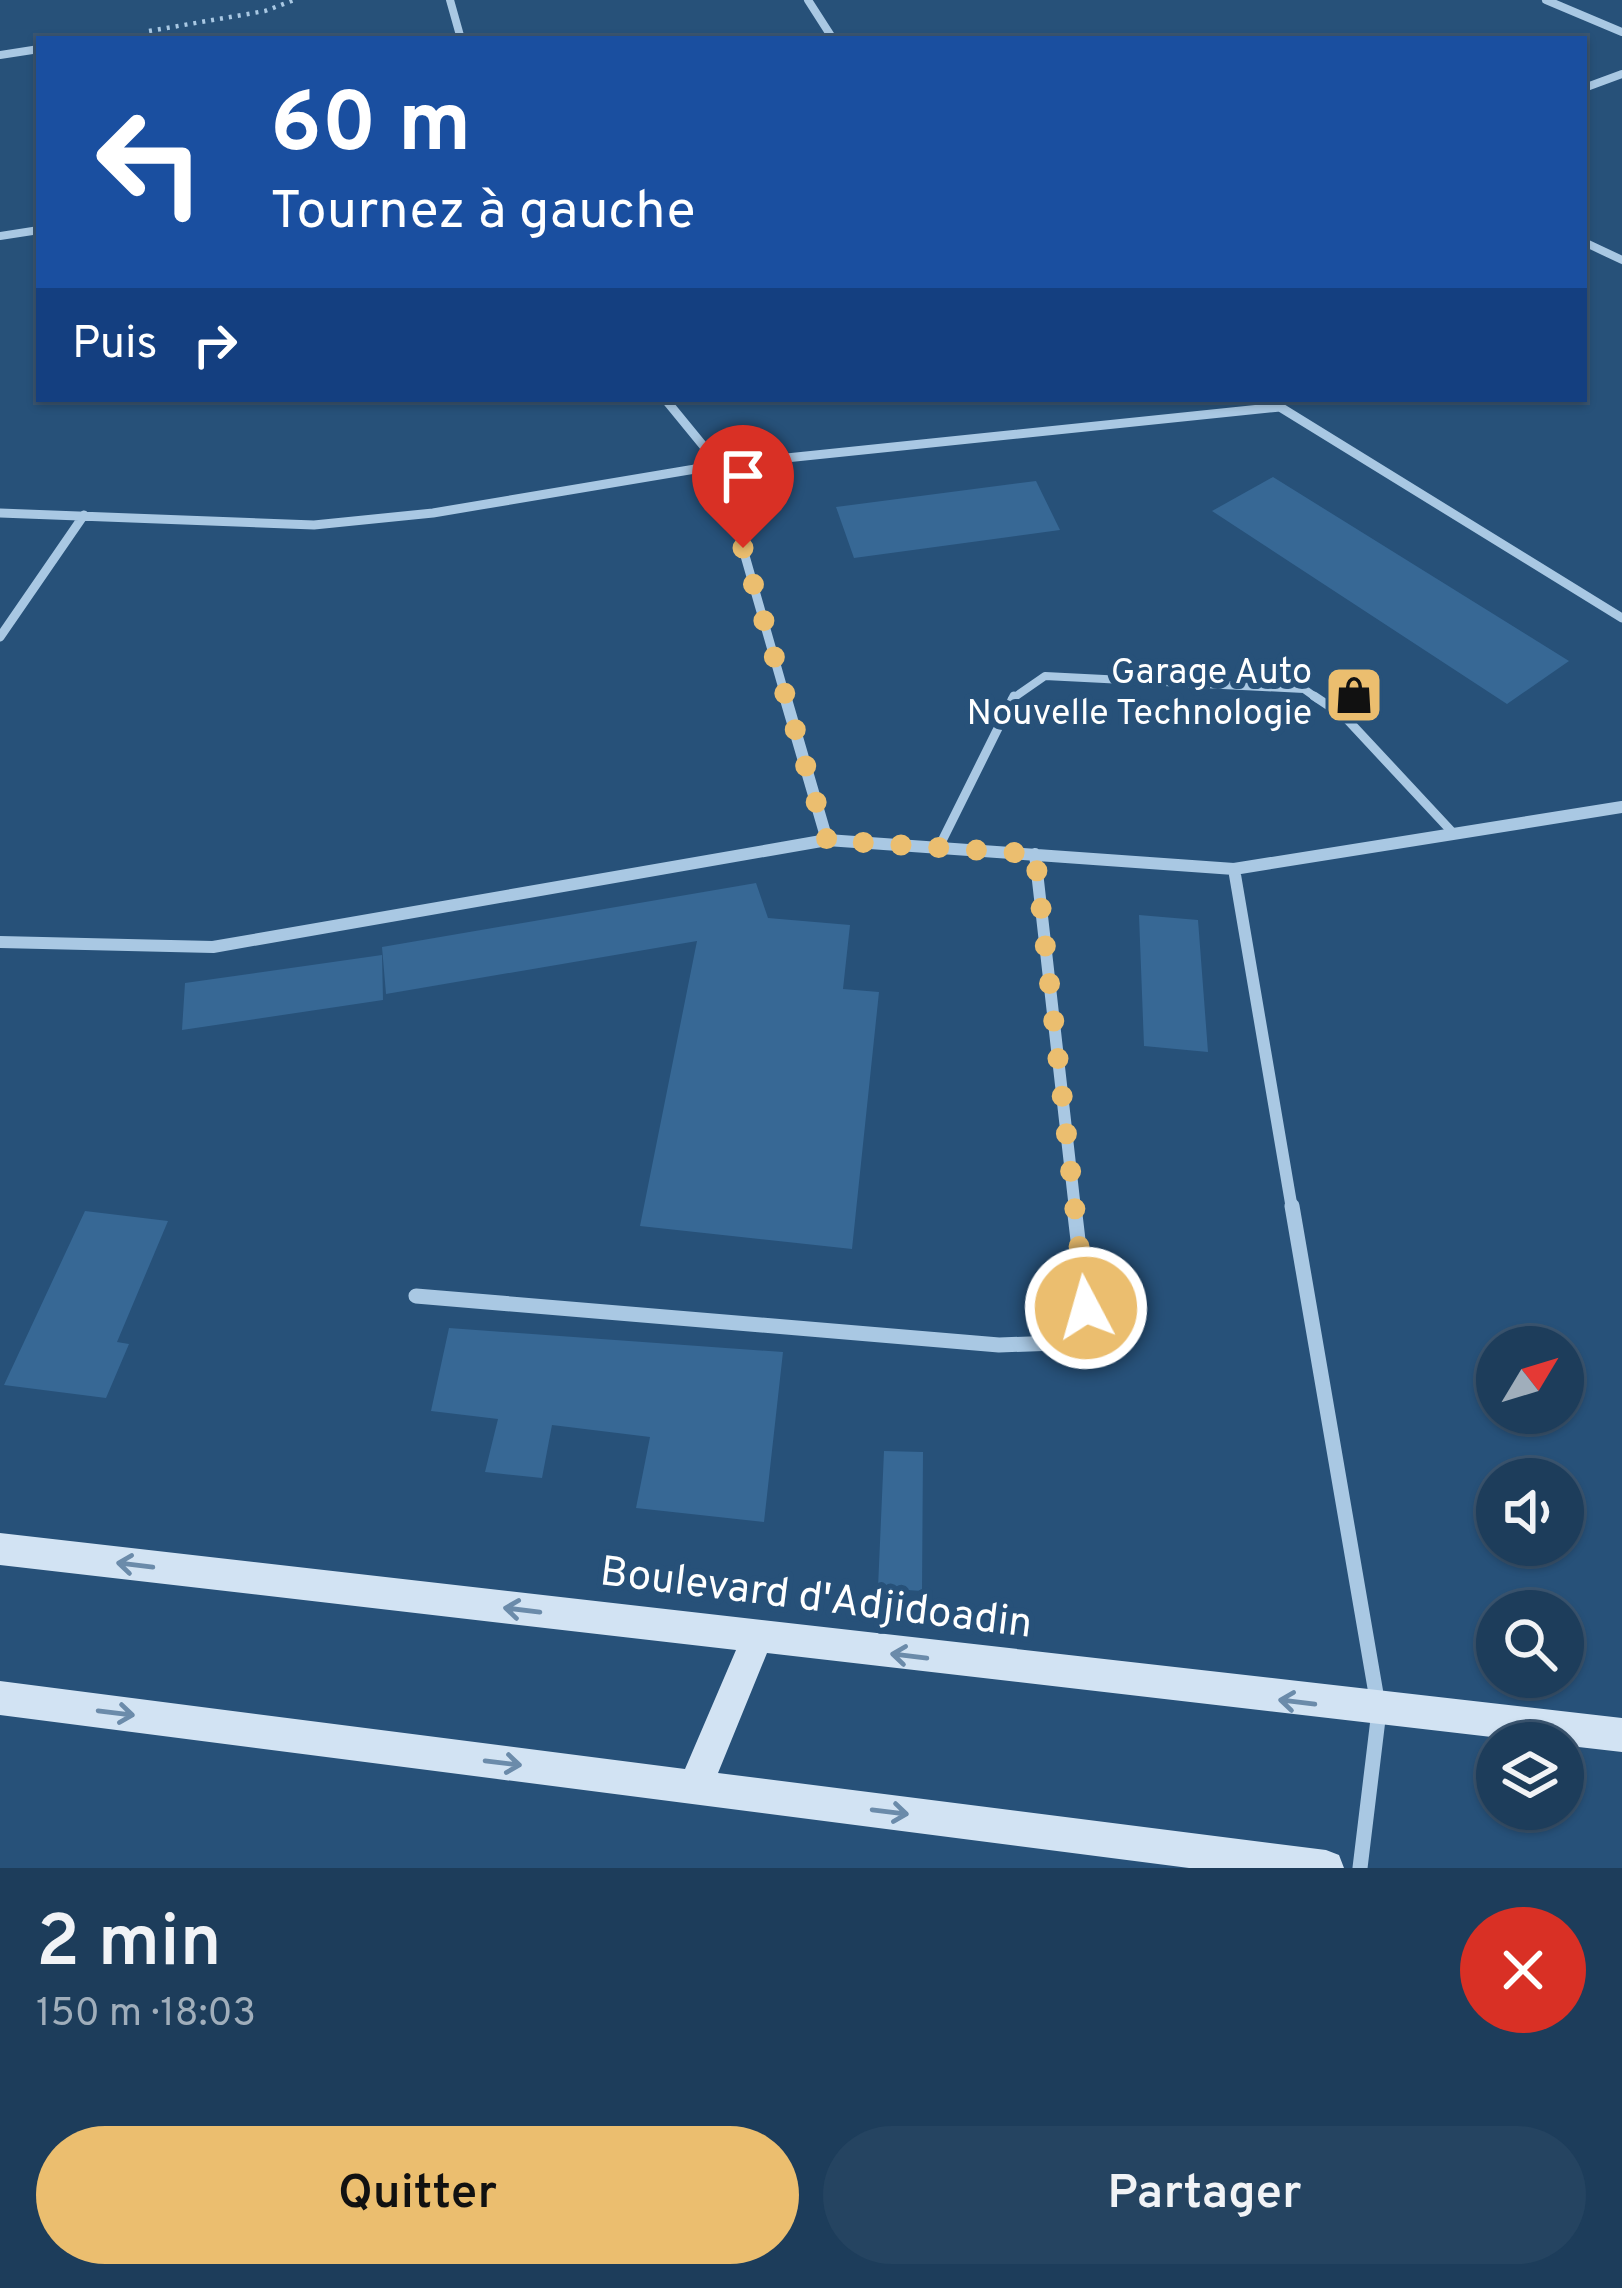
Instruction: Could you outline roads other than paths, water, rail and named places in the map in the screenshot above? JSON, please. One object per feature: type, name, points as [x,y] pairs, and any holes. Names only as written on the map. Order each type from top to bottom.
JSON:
[{"type":"main road","name":"Boulevard d'Adjidoadin","points":[[0,1549],[1379,1711],[1622,1735]]},
{"type":"main road","points":[[695,1787],[757,1638]]},
{"type":"main road","points":[[0,1699],[1325,1868]]},
{"type":"street","points":[[450,0],[460,36]]},
{"type":"street","points":[[808,0],[831,36]]},
{"type":"street","points":[[1546,0],[1622,32]]},
{"type":"street","points":[[0,55],[36,49]]},
{"type":"street","points":[[1587,87],[1622,74]]},
{"type":"street","points":[[0,236],[36,230]]},
{"type":"street","points":[[1587,243],[1622,260]]},
{"type":"street","points":[[667,402],[719,465],[827,840]]},
{"type":"street","points":[[1272,402],[1622,618]]},
{"type":"street","points":[[0,513],[314,525],[433,513],[719,465],[1280,407]]},
{"type":"street","points":[[0,637],[84,515]]},
{"type":"street","points":[[0,943],[213,947],[827,840],[1234,869],[1622,807]]},
{"type":"street","points":[[416,1296],[999,1346],[1057,1343],[1086,1308],[1035,854]]},
{"type":"street","points":[[1234,869],[1379,1711],[1360,1868]]},
{"type":"lane","points":[[939,848],[1014,695],[1045,676],[1304,689],[1344,716],[1454,834]]},
{"type":"place","name":"Garage Auto Nouvelle Technologie","points":[[1354,695]]}]
